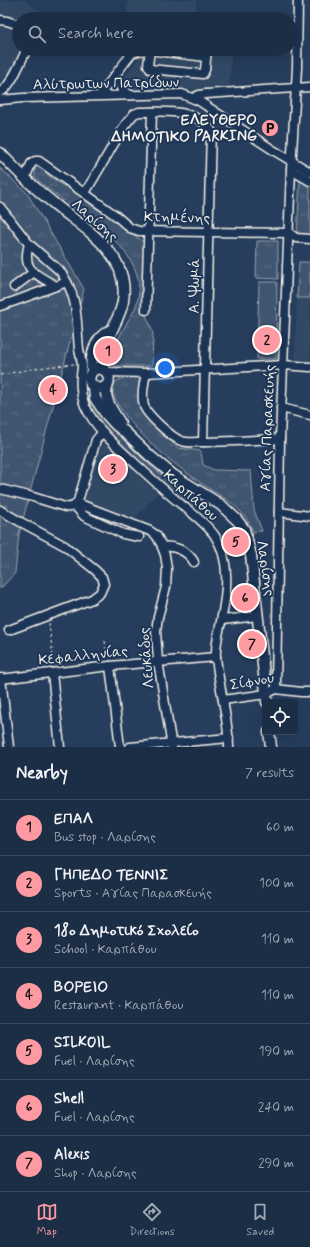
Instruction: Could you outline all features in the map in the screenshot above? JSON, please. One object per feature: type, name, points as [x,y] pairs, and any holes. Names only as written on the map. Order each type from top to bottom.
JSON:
[{"type":"main road","name":"Λαρίσης","points":[[0,153],[25,179],[101,242],[116,261],[122,275],[123,297],[120,311],[111,330],[102,356],[102,364],[107,377],[106,395],[109,405],[125,432]]},
{"type":"main road","name":"Λαρίσης","points":[[111,330],[103,335],[96,347],[91,364],[88,378],[95,398],[110,419],[165,469],[184,483],[218,503],[231,514],[245,530],[251,554],[267,698]]},
{"type":"main road","points":[[98,368],[107,377],[101,388],[88,378],[98,368]]},
{"type":"main road","points":[[270,735],[271,747]]},
{"type":"street","name":"Αγίας Παρασκευής","points":[[298,0],[298,12]]},
{"type":"street","points":[[0,20],[12,22]]},
{"type":"street","points":[[0,92],[5,89],[11,81],[24,56]]},
{"type":"street","points":[[99,96],[130,56]]},
{"type":"street","points":[[149,56],[148,65],[150,69],[203,74],[205,70],[206,56]]},
{"type":"street","name":"Αγίας Παρασκευής","points":[[276,689],[281,408],[297,56]]},
{"type":"street","points":[[115,77],[121,88],[130,95]]},
{"type":"street","points":[[193,98],[206,94],[310,87]]},
{"type":"street","name":"Αλύτρωτων Πατρίδων","points":[[0,100],[182,94],[193,98],[310,172]]},
{"type":"street","points":[[85,193],[130,118],[139,112],[152,112],[146,310]]},
{"type":"street","name":"Α. Ψωμά","points":[[152,112],[184,113],[191,115],[206,124],[211,130],[204,442]]},
{"type":"street","name":"Κτημένης","points":[[25,179],[31,164],[35,161],[39,161],[115,215],[130,228],[139,231],[289,233],[296,238],[310,239]]},
{"type":"street","points":[[291,170],[310,181]]},
{"type":"street","points":[[0,207],[28,244],[60,271],[68,284],[56,286],[15,302],[0,306]]},
{"type":"street","points":[[28,244],[26,260],[29,267],[34,272],[56,286]]},
{"type":"street","points":[[14,287],[34,272]]},
{"type":"street","name":"Καρπάθου","points":[[68,284],[73,294],[77,312],[79,349],[88,378],[83,401],[88,411],[103,432],[125,454],[206,526],[215,536],[220,546],[224,560],[227,590],[217,643],[216,657],[229,738],[229,747]]},
{"type":"street","points":[[107,377],[118,377],[137,373],[283,365],[310,367]]},
{"type":"street","points":[[146,373],[143,401],[144,406],[148,413],[178,440],[183,442],[204,442],[280,439]]},
{"type":"street","points":[[281,408],[310,414]]},
{"type":"street","points":[[103,432],[96,440],[76,504],[84,516],[123,534],[139,537]]},
{"type":"street","name":"Λευκάδος","points":[[0,489],[68,508],[76,504],[150,531],[157,537],[166,561],[167,573],[164,594],[156,627],[158,662],[172,745]]},
{"type":"street","points":[[0,510],[69,548],[86,561],[102,577],[104,584],[97,596],[49,616],[9,630]]},
{"type":"street","points":[[279,512],[310,516]]},
{"type":"street","points":[[162,547],[170,546],[182,551],[191,556],[194,562]]},
{"type":"street","points":[[222,620],[258,616]]},
{"type":"street","name":"Κεφαλληνίας","points":[[0,679],[109,666],[216,657]]},
{"type":"street","points":[[109,666],[120,747]]},
{"type":"street","points":[[53,672],[60,747]]},
{"type":"street","points":[[0,679],[9,747]]},
{"type":"street","name":"Σίφνου","points":[[223,700],[267,698],[276,689],[310,692]]},
{"type":"street","points":[[130,747],[172,745],[229,738]]},
{"type":"path","points":[[0,376],[74,363],[88,378]]},
{"type":"path","points":[[49,616],[53,672]]},
{"type":"path","points":[[105,641],[109,666]]},
{"type":"shaded area","points":[[0,0],[24,0],[41,12],[12,12],[12,56],[27,56],[7,95],[0,95]]},
{"type":"shaded area","points":[[128,0],[197,0],[196,12],[127,12]]},
{"type":"shaded area","points":[[135,56],[232,56],[229,91],[134,94],[124,85],[124,79],[138,58]]},
{"type":"shaded area","points":[[297,298],[310,298],[310,365],[295,363]]},
{"type":"shaded area","points":[[100,445],[106,445],[158,493],[133,520],[83,501]]},
{"type":"green space","points":[[37,164],[42,165],[43,169],[49,176],[62,185],[75,190],[77,194],[84,198],[92,206],[116,220],[144,242],[145,313],[153,334],[152,366],[111,365],[109,357],[111,352],[137,303],[139,282],[132,263],[120,246],[86,216],[49,190],[35,177],[35,166]]},
{"type":"green space","points":[[0,168],[27,193],[84,289],[19,534],[15,573],[0,589]]},
{"type":"green space","points":[[300,179],[310,185],[310,237],[297,236]]},
{"type":"green space","points":[[257,241],[278,241],[278,279],[256,278]]},
{"type":"green space","points":[[299,262],[310,262],[310,298],[297,298]]},
{"type":"green space","points":[[259,282],[277,282],[276,359],[257,359]]},
{"type":"green space","points":[[142,377],[141,397],[144,415],[178,448],[201,451],[203,465],[214,470],[251,471],[254,510],[262,531],[253,532],[250,524],[234,505],[205,486],[166,456],[132,424],[123,413],[112,392],[114,384],[122,379]]},
{"type":"green space","points":[[90,398],[125,441],[138,454],[166,479],[197,501],[191,507],[132,456],[116,440],[93,411],[88,399]]},
{"type":"place","name":"ΕΛΕΥΘΕΡΟ ΔΗΜΟΤΙΚΟ PARKING","points":[[270,128]]},
{"type":"place","name":"ΓΗΠΕΔΟ ΤΕΝΝΙΣ","points":[[267,340]]},
{"type":"place","name":"ΕΠΑΛ","points":[[108,351]]},
{"type":"place","name":"ΒΟΡΕΙΟ","points":[[53,390]]},
{"type":"place","name":"18ο Δημοτικό Σχολείο","points":[[113,469]]},
{"type":"place","name":"SILKOIL","points":[[236,542]]},
{"type":"place","name":"Shell","points":[[245,598]]},
{"type":"place","name":"Alexis","points":[[252,644]]}]
